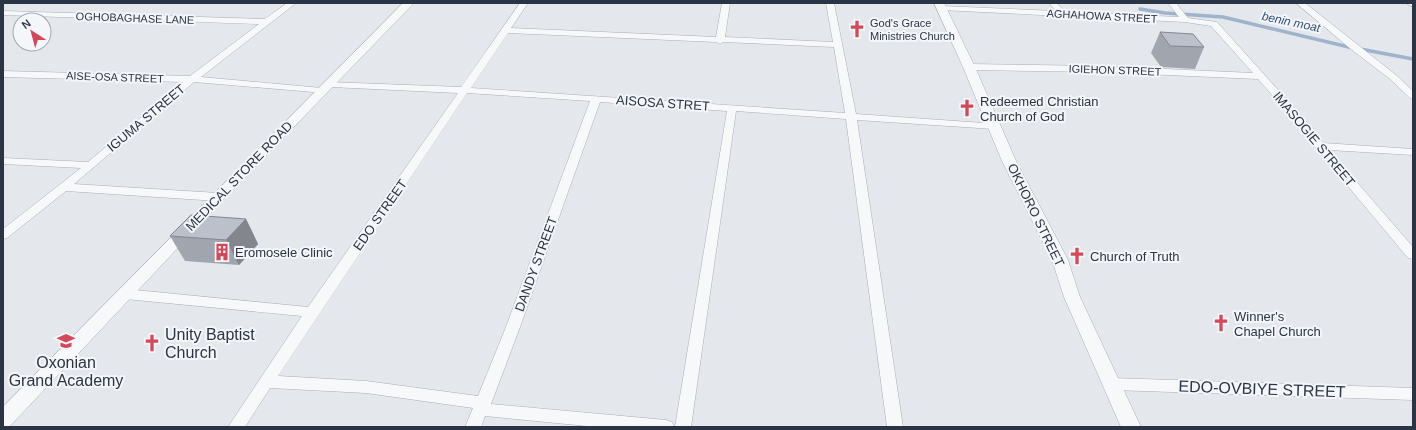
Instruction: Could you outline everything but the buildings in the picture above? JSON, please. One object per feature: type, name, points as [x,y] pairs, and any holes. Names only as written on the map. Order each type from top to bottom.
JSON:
[{"type":"street","name":"IGUMA STREET","points":[[3,236],[91,165],[192,79],[292,3]]},
{"type":"street","name":"MEDICAL STORE ROAD","points":[[3,420],[218,197],[409,3]]},
{"type":"street","name":"EDO STREET","points":[[236,427],[312,312],[524,3]]},
{"type":"street","points":[[720,41],[726,3]]},
{"type":"street","points":[[830,3],[852,116],[895,427]]},
{"type":"street","points":[[1053,3],[1063,14]]},
{"type":"street","points":[[1172,3],[1186,20]]},
{"type":"street","points":[[1300,3],[1393,77],[1413,96]]},
{"type":"street","name":"AGHAHOWA STREET","points":[[940,5],[1063,14],[1186,20],[1214,24]]},
{"type":"street","name":"OKHORO STREET","points":[[940,5],[969,67],[1009,161],[1060,260],[1072,297],[1131,427]]},
{"type":"street","name":"OGHOBAGHASE LANE","points":[[3,13],[267,22]]},
{"type":"street","name":"IMASOGIE STREET","points":[[1214,24],[1311,133],[1320,146],[1413,255]]},
{"type":"street","points":[[505,30],[720,41],[838,45]]},
{"type":"street","name":"IGIEHON STREET","points":[[969,67],[1099,69],[1260,76]]},
{"type":"street","name":"AISE-OSA STREET","points":[[3,74],[192,79],[326,87]]},
{"type":"street","name":"AISOSA STRET","points":[[326,87],[465,90],[994,126]]},
{"type":"street","name":"DANDY STREET","points":[[473,427],[513,327],[596,99]]},
{"type":"street","points":[[683,427],[732,108]]},
{"type":"street","points":[[1320,146],[1413,152]]},
{"type":"street","points":[[3,161],[91,165]]},
{"type":"street","points":[[64,187],[218,197]]},
{"type":"street","points":[[125,294],[312,312]]},
{"type":"street","points":[[267,382],[366,387],[482,406],[666,427]]},
{"type":"street","name":"EDO-OVBIYE STREET","points":[[1112,384],[1413,394]]},
{"type":"waterway","name":"benin moat","points":[[1140,9],[1165,13],[1223,17],[1353,48]]},
{"type":"waterway","name":"benin moat","points":[[1360,49],[1413,59]]},
{"type":"place","name":"God's Grace Ministries Church","points":[[857,29]]},
{"type":"place","name":"Redeemed Christian Church of God","points":[[967,108]]},
{"type":"place","name":"Eromosele Clinic","points":[[222,252]]},
{"type":"place","name":"Church of Truth","points":[[1077,256]]},
{"type":"place","name":"Winner's Chapel Church","points":[[1221,323]]},
{"type":"place","name":"Oxonian Grand Academy","points":[[66,341]]},
{"type":"place","name":"Unity Baptist Church","points":[[152,343]]}]
